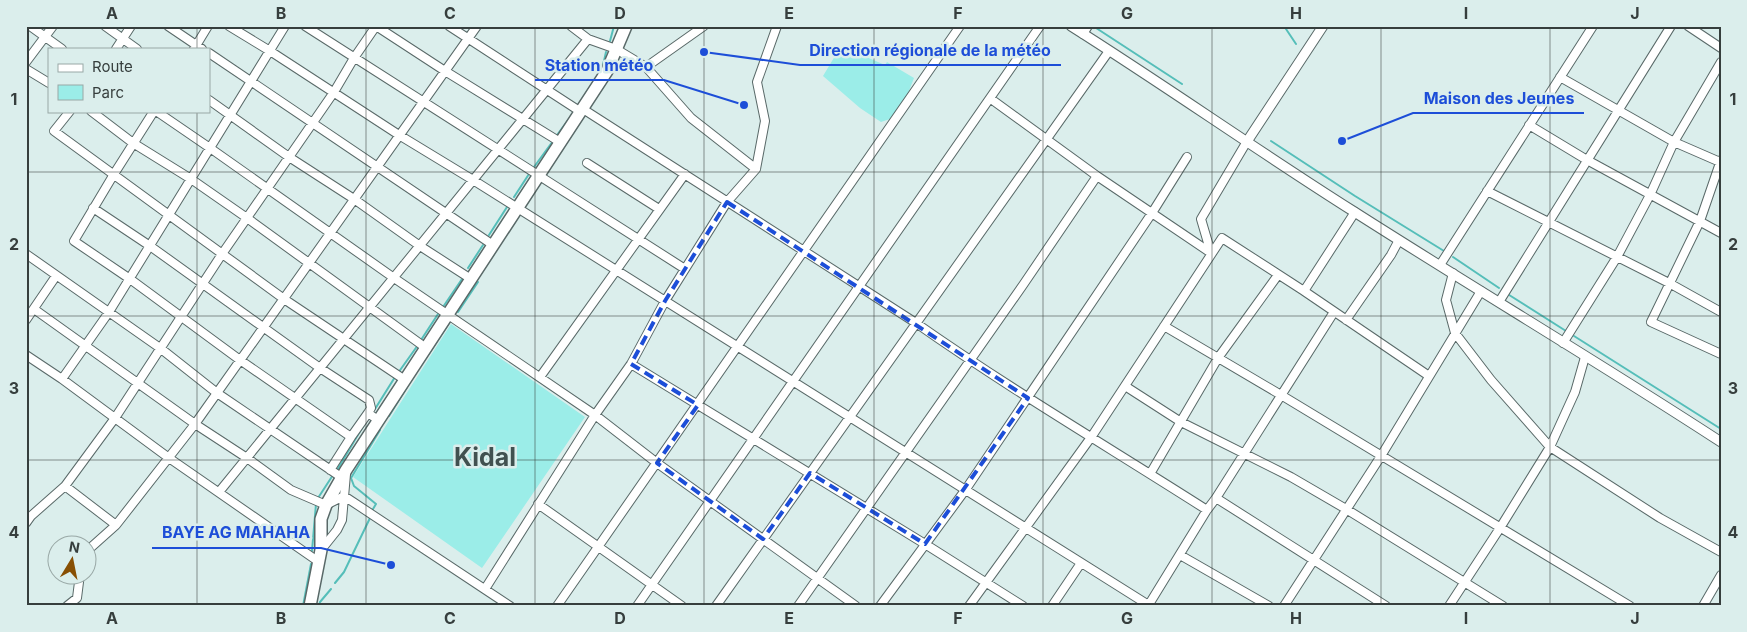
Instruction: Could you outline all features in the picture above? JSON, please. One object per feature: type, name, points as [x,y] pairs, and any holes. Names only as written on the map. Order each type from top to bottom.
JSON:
[{"type":"main road","points":[[310,606],[321,550],[322,519],[326,505],[378,420],[607,71],[626,26]]},
{"type":"street","points":[[30,26],[61,48]]},
{"type":"street","points":[[26,62],[53,26]]},
{"type":"street","points":[[105,26],[136,48]]},
{"type":"street","points":[[117,48],[131,26]]},
{"type":"street","points":[[168,26],[197,48],[208,26]]},
{"type":"street","points":[[229,26],[516,209],[1149,605],[1207,510],[1334,312]]},
{"type":"street","points":[[62,379],[130,279],[285,26]]},
{"type":"street","points":[[305,26],[686,269]]},
{"type":"street","points":[[28,517],[65,486],[115,418],[202,284],[334,92],[376,26],[522,120],[560,142]]},
{"type":"street","points":[[449,26],[547,90],[685,174],[916,323],[970,361],[1207,510]]},
{"type":"street","points":[[98,541],[116,525],[195,424],[476,26]]},
{"type":"street","points":[[571,26],[588,39],[616,49],[646,66],[691,118],[756,169]]},
{"type":"street","points":[[646,66],[704,26]]},
{"type":"street","points":[[484,589],[595,415],[631,364],[665,301],[727,202],[756,169],[765,121],[757,82],[777,26]]},
{"type":"street","points":[[557,606],[960,26]]},
{"type":"street","points":[[637,606],[1040,26]]},
{"type":"street","points":[[1071,26],[1085,30],[1109,51],[1246,142],[1721,442]]},
{"type":"street","points":[[1211,253],[1202,219],[1246,142],[1323,26]]},
{"type":"street","points":[[1440,265],[1593,26]]},
{"type":"street","points":[[1499,302],[1671,26]]},
{"type":"street","points":[[1688,26],[1721,48]]},
{"type":"street","points":[[219,492],[588,39]]},
{"type":"street","points":[[716,606],[1109,51]]},
{"type":"street","points":[[210,54],[493,245]]},
{"type":"street","points":[[1563,343],[1617,257],[1650,195],[1674,142],[1721,62]]},
{"type":"street","points":[[26,69],[48,82]]},
{"type":"street","points":[[1560,77],[1674,142],[1720,161],[1700,221],[1651,322],[1721,354]]},
{"type":"street","points":[[991,99],[1097,176],[1211,253]]},
{"type":"street","points":[[210,101],[420,246],[471,279]]},
{"type":"street","points":[[69,112],[54,131],[284,299],[405,380]]},
{"type":"street","points":[[92,112],[133,143],[191,179],[247,218],[426,348]]},
{"type":"street","points":[[154,112],[133,143],[74,241],[351,437]]},
{"type":"street","points":[[156,112],[447,315],[595,415],[657,463],[856,606]]},
{"type":"street","points":[[1530,125],[1588,160],[1721,233]]},
{"type":"street","points":[[880,606],[966,489],[1152,213],[1187,156]]},
{"type":"street","points":[[587,163],[659,209]]},
{"type":"street","points":[[540,378],[685,174]]},
{"type":"street","points":[[798,606],[1023,286],[1097,176]]},
{"type":"street","points":[[1488,191],[1550,221],[1721,312]]},
{"type":"street","points":[[94,208],[320,368],[369,400],[371,408],[330,470]]},
{"type":"street","points":[[1304,291],[1355,212]]},
{"type":"street","points":[[969,606],[1092,436],[1222,238],[1429,376]]},
{"type":"street","points":[[1346,320],[1391,255],[1399,240]]},
{"type":"street","points":[[26,254],[160,348],[217,393],[269,429],[330,470],[344,474],[342,520],[337,530],[321,550]]},
{"type":"street","points":[[1453,274],[1446,300],[1455,333],[1491,380],[1550,446],[1660,518],[1721,552]]},
{"type":"street","points":[[1150,474],[1218,358],[1278,275]]},
{"type":"street","points":[[26,320],[56,276]]},
{"type":"street","points":[[1284,606],[1381,456],[1480,291]]},
{"type":"street","points":[[34,309],[291,490],[326,505],[344,496]]},
{"type":"street","points":[[1164,326],[1282,395],[1630,606]]},
{"type":"street","points":[[26,355],[62,379],[169,458],[319,562]]},
{"type":"street","points":[[1449,606],[1550,446],[1575,392],[1585,357]]},
{"type":"street","points":[[631,364],[1024,606]]},
{"type":"street","points":[[1125,386],[1181,422],[1291,477],[1346,509],[1502,606]]},
{"type":"street","points":[[368,413],[378,420]]},
{"type":"street","points":[[65,486],[116,525]]},
{"type":"street","points":[[344,496],[510,606]]},
{"type":"street","points":[[1216,498],[1386,606]]},
{"type":"street","points":[[538,504],[682,606]]},
{"type":"street","points":[[1180,555],[1269,606]]},
{"type":"street","points":[[1052,606],[1081,563]]},
{"type":"street","points":[[1703,606],[1721,575]]},
{"type":"street","points":[[67,606],[76,598],[78,584]]},
{"type":"street","points":[[76,598],[83,606]]},
{"type":"highlighted area","points":[[727,202],[1028,398],[925,544],[810,473],[763,539],[657,463],[698,405],[631,364],[665,301]]},
{"type":"green space","points":[[857,53],[885,65],[887,62],[914,78],[902,109],[893,118],[881,122],[860,108],[823,76],[835,56]]},
{"type":"green space","points":[[451,324],[585,417],[482,568],[353,477]]},
{"type":"waterway","points":[[610,41],[614,26]]},
{"type":"waterway","points":[[1093,26],[1182,84]]},
{"type":"waterway","points":[[1284,26],[1296,44]]},
{"type":"waterway","points":[[598,75],[606,52]]},
{"type":"waterway","points":[[557,135],[569,119]]},
{"type":"waterway","points":[[534,167],[553,141]]},
{"type":"waterway","points":[[1271,141],[1444,251]]},
{"type":"waterway","points":[[514,197],[529,174]]},
{"type":"waterway","points":[[489,235],[507,207]]},
{"type":"waterway","points":[[468,268],[483,245]]},
{"type":"waterway","points":[[1453,257],[1499,288]]},
{"type":"waterway","points":[[443,307],[462,279]]},
{"type":"waterway","points":[[458,312],[478,282]]},
{"type":"waterway","points":[[1506,293],[1566,331]]},
{"type":"waterway","points":[[421,340],[438,314]]},
{"type":"waterway","points":[[428,355],[449,323]]},
{"type":"waterway","points":[[1574,336],[1721,429]]},
{"type":"waterway","points":[[398,373],[418,345]]},
{"type":"waterway","points":[[375,409],[395,377]]},
{"type":"waterway","points":[[389,416],[407,387]]},
{"type":"waterway","points":[[337,470],[365,423]]},
{"type":"waterway","points":[[373,509],[376,504],[354,486],[351,478],[380,430]]},
{"type":"waterway","points":[[318,498],[333,475]]},
{"type":"waterway","points":[[312,551],[316,504]]},
{"type":"waterway","points":[[335,583],[344,572],[370,518]]},
{"type":"waterway","points":[[303,606],[311,564]]},
{"type":"waterway","points":[[319,606],[331,589]]},
{"type":"place","name":"Direction régionale de la météo","points":[[704,52]]},
{"type":"place","name":"Station météo","points":[[744,105]]},
{"type":"place","name":"Maison des Jeunes","points":[[1342,141]]},
{"type":"place","name":"BAYE AG MAHAHA","points":[[391,565]]},
{"type":"district","name":"Kidal","points":[[485,457]]}]
